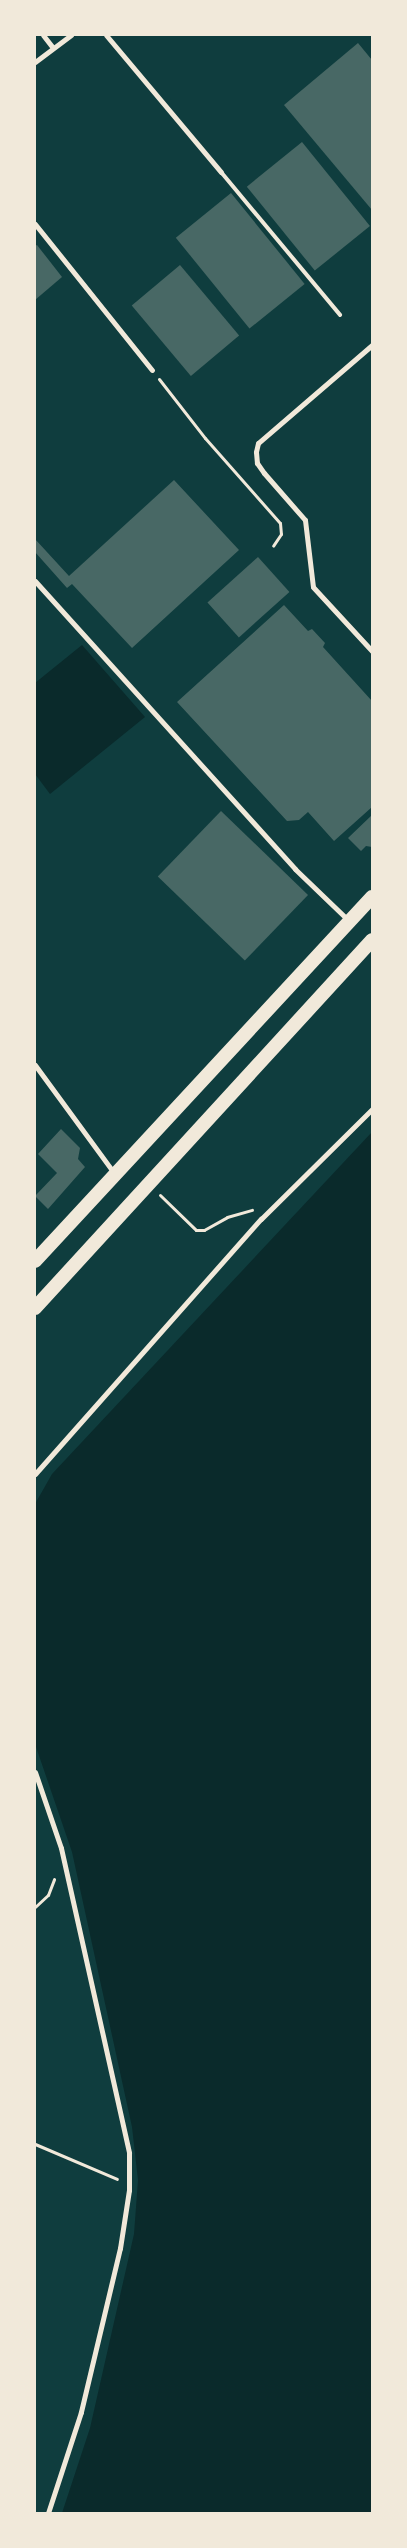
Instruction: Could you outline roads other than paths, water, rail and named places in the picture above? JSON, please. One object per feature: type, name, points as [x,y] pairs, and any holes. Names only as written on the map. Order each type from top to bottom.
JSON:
[{"type":"highway","points":[[35,1260],[372,896]]},
{"type":"highway","points":[[35,1308],[372,940]]},
{"type":"street","points":[[43,35],[53,48]]},
{"type":"street","points":[[35,62],[71,35]]},
{"type":"street","points":[[106,35],[220,172]]},
{"type":"street","points":[[35,224],[152,370]]},
{"type":"street","points":[[372,345],[258,443],[256,452],[257,463],[264,473],[305,520],[313,587],[372,651]]},
{"type":"street","points":[[35,581],[295,869],[349,921]]},
{"type":"street","points":[[35,1065],[115,1174]]},
{"type":"street","points":[[35,1474],[267,1214],[372,1109]]},
{"type":"street","points":[[35,1772],[37,1784],[61,1848],[128,2153],[129,2179],[120,2248],[84,2402],[48,2513]]},
{"type":"lane","points":[[220,172],[340,314]]},
{"type":"water","points":[[82,645],[145,717],[50,794],[35,774],[35,683]]},
{"type":"water","points":[[372,1132],[372,2513],[62,2513],[90,2428],[134,2234],[138,2180],[132,2127],[72,1852],[35,1744],[35,1504],[52,1474]]}]
